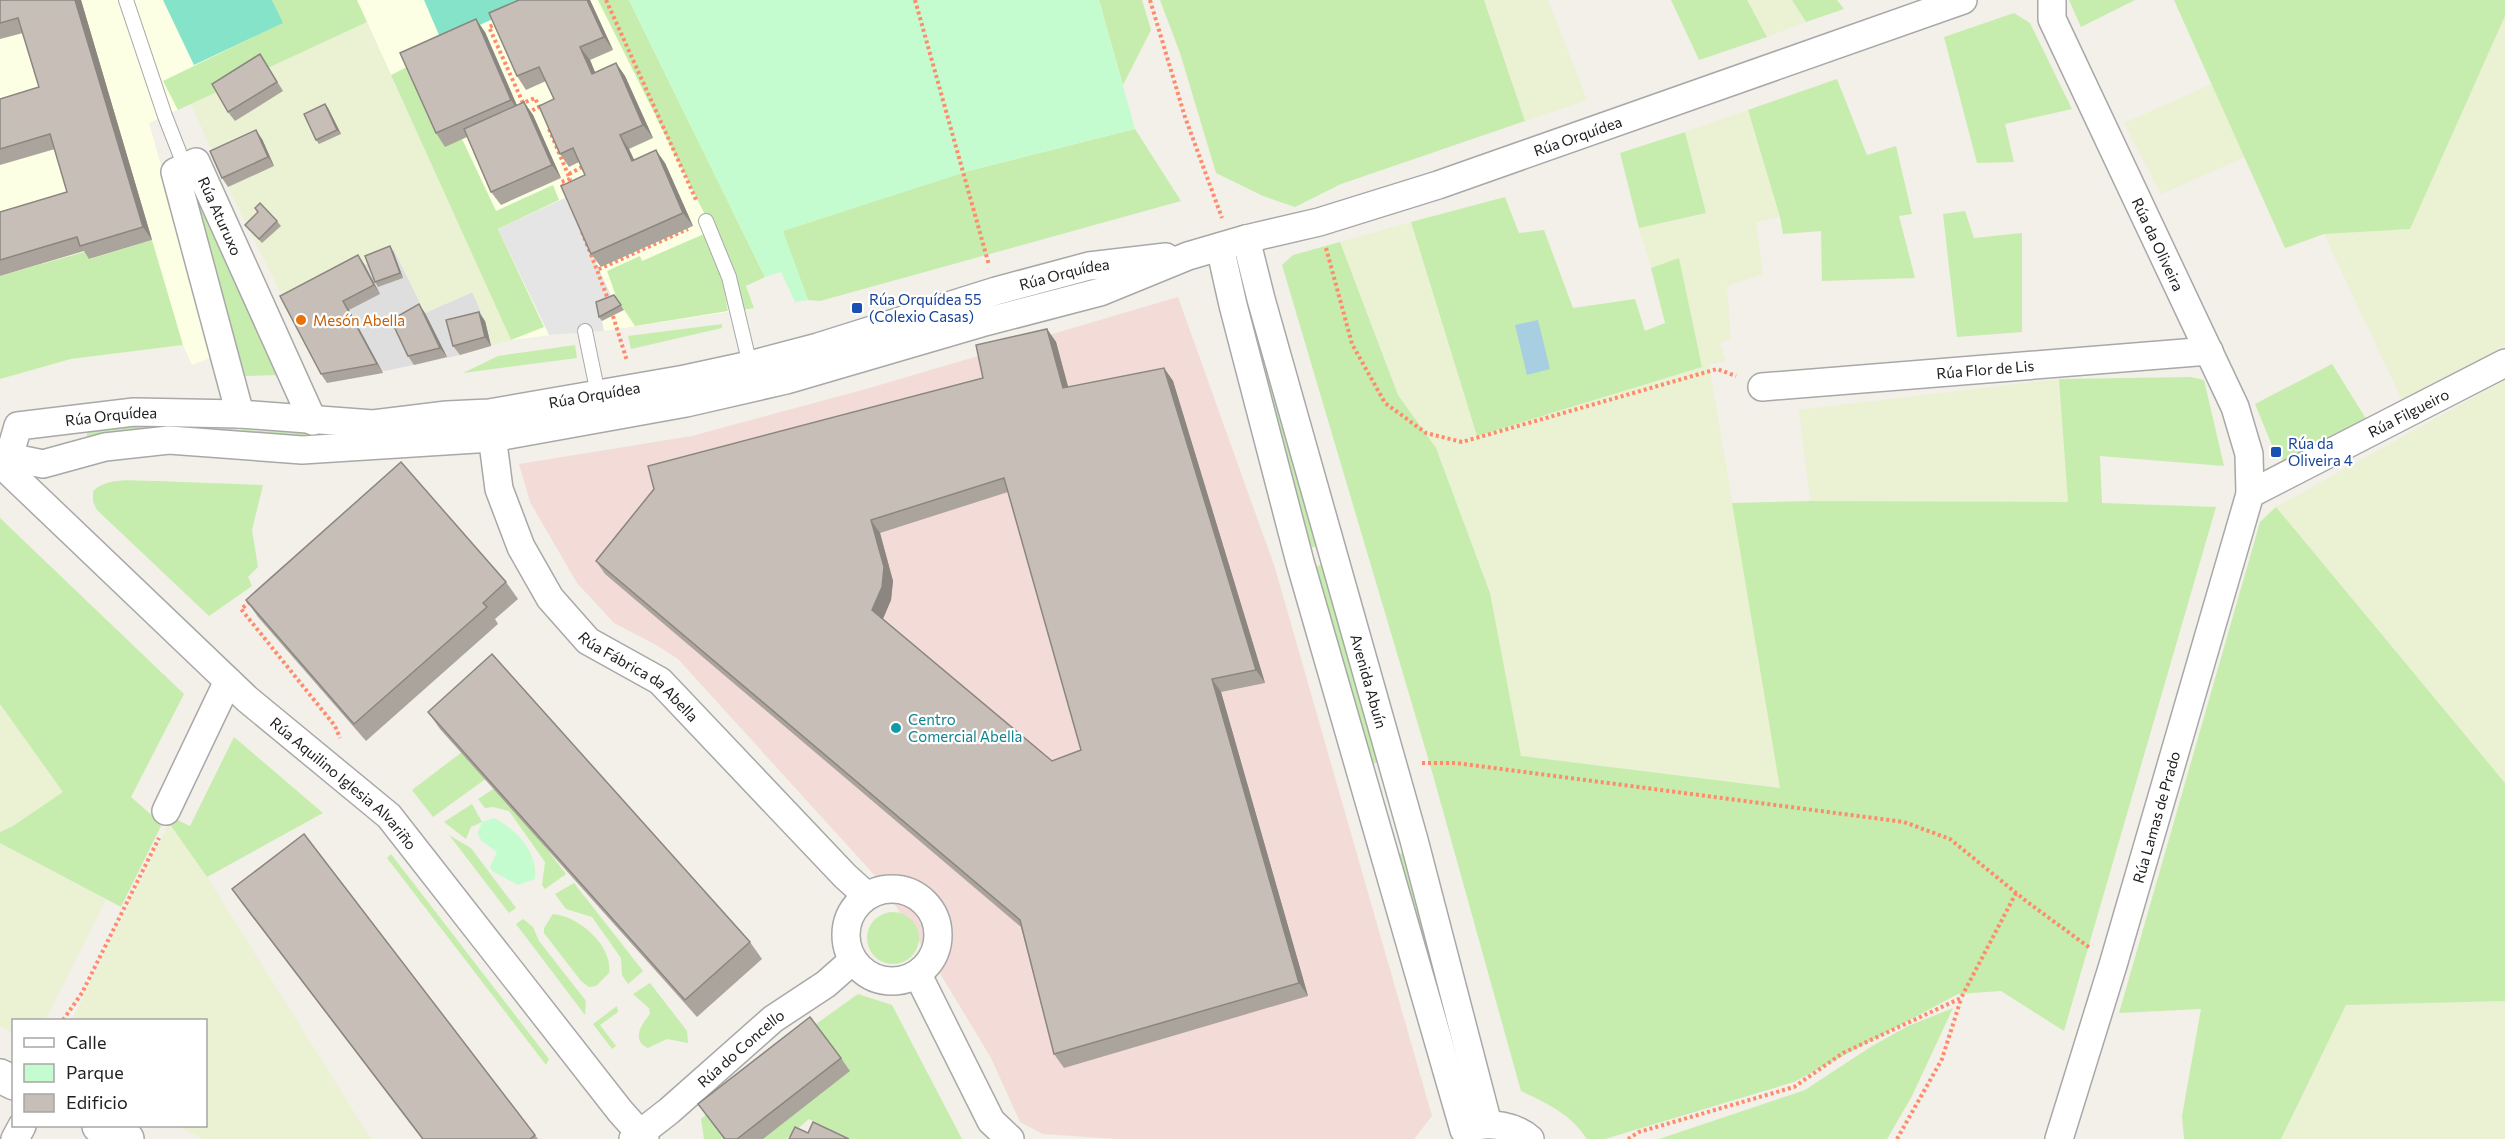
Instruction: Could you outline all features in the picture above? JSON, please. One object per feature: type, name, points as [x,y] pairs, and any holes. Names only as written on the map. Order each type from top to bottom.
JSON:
[{"type":"street","name":"Rúa Orquídea","points":[[1188,256],[1089,266],[996,291],[838,341],[750,365],[598,394],[491,426],[447,415],[372,424],[240,414],[134,412],[18,426],[3,460],[43,464],[105,447],[169,440],[303,450],[686,403],[786,380],[981,323],[1100,292],[1188,256],[1319,222],[1438,185],[1963,0]]},
{"type":"street","points":[[2033,0],[2045,9],[2052,10]]},
{"type":"street","name":"Rúa da Oliveira","points":[[2052,10],[2235,407],[2249,454],[2250,494]]},
{"type":"street","name":"Rúa Aturuxo","points":[[240,414],[175,172],[196,162],[313,421]]},
{"type":"street","name":"Avenida Abuín","points":[[1233,243],[1260,299],[1468,1131],[1521,1131],[1530,1139]]},
{"type":"street","name":"Rúa Flor de Lis","points":[[1762,387],[2209,351]]},
{"type":"street","name":"Rúa Filgueiro","points":[[2250,494],[2505,363]]},
{"type":"street","name":"Rúa Fábrica da Abella","points":[[491,426],[499,489],[521,547],[550,598],[588,641],[660,681],[845,876],[866,895]]},
{"type":"street","name":"Rúa Aquilino Iglesia Alvariño","points":[[3,460],[228,681],[389,816],[639,1137]]},
{"type":"street","name":"Rúa Lamas de Prado","points":[[2059,1139],[2113,965],[2250,494]]},
{"type":"street","points":[[166,811],[228,681]]},
{"type":"street","points":[[890,888],[913,893],[932,909],[939,932],[934,957],[918,975],[894,983],[870,978],[852,961],[844,938],[850,914],[866,895],[890,888]]},
{"type":"street","name":"Rúa do Concello","points":[[639,1137],[773,1019],[826,984],[852,961]]},
{"type":"street","points":[[918,975],[991,1120],[1010,1139]]},
{"type":"street","points":[[103,1127],[127,1139]]},
{"type":"lane","points":[[126,0],[165,116],[185,167]]},
{"type":"lane","points":[[706,221],[729,277],[750,365]]},
{"type":"lane","points":[[585,331],[598,394]]},
{"type":"path","points":[[597,270],[706,221],[606,0]]},
{"type":"path","points":[[915,0],[996,291]]},
{"type":"path","points":[[1150,0],[1185,117],[1233,243]]},
{"type":"path","points":[[478,32],[508,18]]},
{"type":"path","points":[[489,27],[523,103],[536,98],[542,113]]},
{"type":"path","points":[[521,116],[540,107]]},
{"type":"path","points":[[547,124],[569,174],[570,178],[561,182],[566,192]]},
{"type":"path","points":[[569,174],[584,166]]},
{"type":"path","points":[[1319,222],[1352,344],[1385,403],[1426,433],[1462,442],[1717,369],[1762,387]]},
{"type":"path","points":[[581,231],[609,303]]},
{"type":"path","points":[[614,315],[635,388]]},
{"type":"path","points":[[258,595],[241,609],[335,726]]},
{"type":"path","points":[[1420,763],[1456,763],[1904,822],[1950,840],[2016,893],[2113,965]]},
{"type":"path","points":[[64,1019],[82,993],[123,913],[165,824],[166,811]]},
{"type":"path","points":[[1897,1139],[1942,1059],[1961,998],[2016,893]]},
{"type":"path","points":[[1628,1139],[1639,1132],[1794,1087],[1843,1053],[1961,998]]},
{"type":"shaded area","points":[[0,0],[629,0],[765,277],[746,286],[754,308],[604,331],[511,340],[367,22],[149,123],[215,356],[192,365],[183,345],[71,359],[0,379]]},
{"type":"shaded area","points":[[1484,0],[1548,0],[1587,100],[1525,121]]},
{"type":"shaded area","points":[[1747,0],[1792,0],[1805,22],[1767,37]]},
{"type":"shaded area","points":[[2505,16],[2505,345],[2404,404],[2324,234],[2410,229]]},
{"type":"shaded area","points":[[367,22],[511,340],[491,346],[485,321],[472,292],[425,313],[394,250],[287,305],[228,187],[274,166],[261,139],[216,160],[191,104]]},
{"type":"shaded area","points":[[2212,84],[2245,157],[2161,194],[2124,123]]},
{"type":"shaded area","points":[[1748,110],[1780,217],[1756,222],[1763,274],[1727,286],[1731,339],[1720,343],[1725,361],[1709,365],[1781,788],[1521,756],[1490,593],[1436,448],[1398,395],[1340,242],[1411,222],[1477,436],[1702,367],[1679,259],[1651,268],[1639,228],[1706,213],[1685,132]]},
{"type":"shaded area","points":[[565,198],[611,295],[598,301],[604,331],[549,335],[498,229]]},
{"type":"shaded area","points":[[394,250],[425,313],[473,292],[485,321],[491,346],[357,377],[303,335],[364,264]]},
{"type":"shaded area","points":[[1178,297],[1275,568],[1432,1116],[1414,1139],[1118,1139],[1043,1134],[1020,1122],[991,1058],[941,975],[878,879],[678,659],[614,623],[577,583],[530,502],[519,464],[692,436],[866,389]]},
{"type":"shaded area","points":[[2059,379],[2068,502],[1810,501],[1799,410]]},
{"type":"shaded area","points":[[2505,380],[2505,783],[2276,507]]},
{"type":"shaded area","points":[[0,704],[63,792],[13,826],[0,832]]},
{"type":"shaded area","points":[[169,823],[207,877],[371,1139],[203,1139],[180,1127],[207,1127],[207,1019],[72,1019]]},
{"type":"shaded area","points":[[0,843],[106,900],[46,1019],[12,1019],[12,1032],[0,1026]]},
{"type":"shaded area","points":[[2470,1000],[2505,1001],[2505,1139],[2281,1139],[2346,1005]]},
{"type":"green space","points":[[163,0],[272,0],[283,23],[194,65]]},
{"type":"green space","points":[[272,0],[357,0],[367,22],[178,110],[163,81],[282,23]]},
{"type":"green space","points":[[424,0],[535,0],[442,42]]},
{"type":"green space","points":[[598,0],[629,0],[765,277],[746,286],[754,308],[742,310],[737,279]]},
{"type":"green space","points":[[629,0],[1099,0],[1135,129],[968,171],[783,231],[808,300],[795,302],[781,272],[765,277]]},
{"type":"green space","points":[[1099,0],[1142,0],[1151,30],[1123,85]]},
{"type":"green space","points":[[1160,0],[1484,0],[1525,121],[1341,184],[1295,207],[1263,196],[1216,173],[1180,53]]},
{"type":"green space","points":[[1671,0],[1747,0],[1767,37],[1699,60]]},
{"type":"green space","points":[[1792,0],[1837,0],[1844,9],[1806,22]]},
{"type":"green space","points":[[2069,0],[2135,0],[2081,27]]},
{"type":"green space","points":[[2174,0],[2505,0],[2505,16],[2410,229],[2324,234],[2285,248]]},
{"type":"green space","points":[[2014,13],[2030,23],[2072,109],[2005,124],[2014,162],[1977,163],[1944,37]]},
{"type":"green space","points":[[409,66],[445,146],[462,139],[496,211],[553,185],[559,200],[498,229],[544,327],[511,340],[391,75]]},
{"type":"green space","points":[[1837,79],[1867,155],[1896,146],[1912,214],[1899,216],[1915,278],[1822,281],[1821,231],[1783,234],[1748,110]]},
{"type":"green space","points":[[1135,129],[1181,201],[820,301],[808,300],[782,231],[968,171]]},
{"type":"green space","points":[[1685,132],[1706,213],[1639,228],[1620,153]]},
{"type":"green space","points":[[1505,197],[1519,233],[1544,230],[1573,308],[1635,299],[1645,331],[1665,323],[1651,268],[1679,258],[1702,367],[1477,436],[1411,222]]},
{"type":"green space","points":[[201,206],[282,375],[244,376],[199,217]]},
{"type":"green space","points":[[1965,211],[1974,238],[2022,233],[2022,332],[1957,337],[1943,214]]},
{"type":"green space","points":[[704,234],[722,278],[728,311],[635,326],[617,299],[607,271],[640,256],[642,261]]},
{"type":"green space","points":[[152,240],[183,345],[71,359],[0,379],[0,276],[87,251],[90,259]]},
{"type":"green space","points":[[1340,242],[1398,395],[1436,448],[1490,593],[1521,756],[1780,788],[1732,503],[2068,502],[2059,379],[2191,377],[2204,380],[2224,466],[2100,456],[2102,503],[2216,507],[2064,1031],[2001,991],[1958,994],[1794,1082],[1605,1139],[1587,1139],[1566,1116],[1521,1091],[1433,775],[1282,265],[1293,255]]},
{"type":"green space","points":[[1252,310],[1317,546],[1310,548],[1244,312]]},
{"type":"green space","points":[[722,324],[722,328],[631,349],[628,336]]},
{"type":"green space","points":[[575,345],[577,358],[463,373],[498,356]]},
{"type":"green space","points":[[2332,364],[2368,422],[2286,462],[2276,455],[2255,404]]},
{"type":"green space","points":[[153,425],[300,433],[355,432],[352,438],[110,433],[87,437],[87,431]]},
{"type":"green space","points":[[123,480],[263,485],[252,530],[258,567],[248,577],[252,586],[209,616],[97,510],[93,502],[93,491],[107,483]]},
{"type":"green space","points":[[2276,507],[2505,783],[2505,1001],[2346,1005],[2281,1139],[2184,1139],[2182,1116],[2201,1009],[2119,1013],[2260,522]]},
{"type":"green space","points":[[0,518],[184,694],[131,797],[162,824],[121,907],[0,843],[0,832],[13,826],[63,792],[0,704]]},
{"type":"green space","points":[[1323,565],[1378,762],[1371,765],[1315,566]]},
{"type":"green space","points":[[234,737],[323,813],[207,877],[169,823],[173,818],[190,826]]},
{"type":"green space","points":[[470,746],[491,775],[433,817],[412,790]]},
{"type":"green space","points":[[498,786],[566,874],[545,889],[542,885],[545,862],[509,811],[493,807],[485,808],[478,799]]},
{"type":"green space","points":[[472,804],[482,822],[471,827],[466,839],[444,822]]},
{"type":"green space","points":[[494,818],[510,828],[524,843],[533,860],[535,879],[518,885],[492,871],[490,867],[497,852],[482,841],[477,834],[482,822]]},
{"type":"green space","points":[[449,835],[471,848],[516,908],[509,913]]},
{"type":"green space","points":[[1403,853],[1466,1075],[1459,1077],[1398,854]]},
{"type":"green space","points":[[391,854],[549,1059],[546,1065],[387,858]]},
{"type":"green space","points":[[574,883],[643,971],[628,984],[622,975],[621,958],[592,917],[566,909],[555,894]]},
{"type":"green space","points":[[893,912],[903,914],[911,920],[917,928],[919,938],[917,948],[911,956],[903,962],[893,964],[883,962],[875,956],[869,948],[867,938],[869,928],[875,920],[883,914]]},
{"type":"green space","points":[[553,914],[573,920],[583,926],[600,943],[606,953],[609,973],[596,986],[589,987],[581,981],[544,933],[544,928]]},
{"type":"green space","points":[[523,919],[533,927],[539,941],[586,1001],[585,1015],[516,924]]},
{"type":"green space","points":[[650,983],[687,1031],[688,1043],[667,1039],[648,1048],[640,1041],[639,1032],[650,1014],[649,1008],[633,994]]},
{"type":"green space","points":[[858,994],[892,1005],[962,1139],[851,1139],[809,1119],[786,1139],[704,1139],[701,1119],[795,1039]]},
{"type":"green space","points":[[617,1006],[618,1012],[600,1025],[616,1046],[612,1049],[593,1024]]},
{"type":"green space","points":[[1953,1008],[1912,1096],[1887,1139],[1659,1139],[1805,1090],[1872,1046],[1908,1026]]},
{"type":"water","points":[[1538,320],[1550,369],[1527,375],[1515,325]]},
{"type":"building","points":[[0,0],[75,0],[143,227],[80,246],[77,237],[0,260],[0,212],[67,192],[50,134],[0,149],[0,99],[39,87],[18,18],[0,23]]},
{"type":"building","points":[[519,0],[587,0],[604,37],[580,47],[592,74],[616,63],[643,125],[620,135],[632,161],[656,150],[683,213],[591,254],[561,186],[585,175],[573,148],[560,154],[539,106],[554,99],[539,67],[517,76],[489,13]]},
{"type":"building","points":[[476,19],[511,100],[436,133],[400,53]]},
{"type":"building","points":[[260,54],[277,82],[228,112],[212,84]]},
{"type":"building","points":[[524,102],[552,165],[491,192],[464,129]]},
{"type":"building","points":[[325,104],[337,130],[316,140],[304,114]]},
{"type":"building","points":[[256,130],[268,157],[222,178],[210,151]]},
{"type":"building","points":[[260,203],[277,221],[259,239],[245,225],[258,212],[255,208]]},
{"type":"building","points":[[390,246],[400,273],[375,282],[365,256]]},
{"type":"building","points":[[358,255],[374,285],[343,301],[377,364],[321,374],[280,296]]},
{"type":"building","points":[[614,295],[621,305],[599,317],[596,302]]},
{"type":"building","points":[[419,304],[440,348],[408,356],[391,320]]},
{"type":"building","points":[[479,312],[485,337],[453,346],[446,320]]},
{"type":"building","name":"Centro Comercial Abella","points":[[1047,329],[1063,388],[1164,368],[1256,670],[1212,679],[1299,983],[1054,1054],[1020,920],[596,561],[654,489],[648,466],[983,378],[976,345]],"holes":[[[1004,478],[1081,750],[1052,761],[872,610],[882,587],[884,567],[871,520]]]},
{"type":"building","points":[[401,462],[506,582],[483,603],[487,607],[354,724],[246,600]]},
{"type":"building","points":[[492,654],[750,942],[685,1000],[428,712]]},
{"type":"building","points":[[304,834],[535,1135],[530,1139],[423,1139],[232,889]]},
{"type":"building","points":[[810,1017],[841,1058],[737,1139],[725,1139],[698,1104]]},
{"type":"building","points":[[813,1122],[849,1139],[789,1139],[795,1127],[808,1133]]},
{"type":"place","name":"Rúa Orquídea 55 (Colexio Casas)","points":[[857,308]]},
{"type":"place","name":"Mesón Abella","points":[[301,320]]},
{"type":"place","name":"Rúa da Oliveira 4","points":[[2276,452]]},
{"type":"place","name":"Centro Comercial Abella","points":[[896,728]]}]
